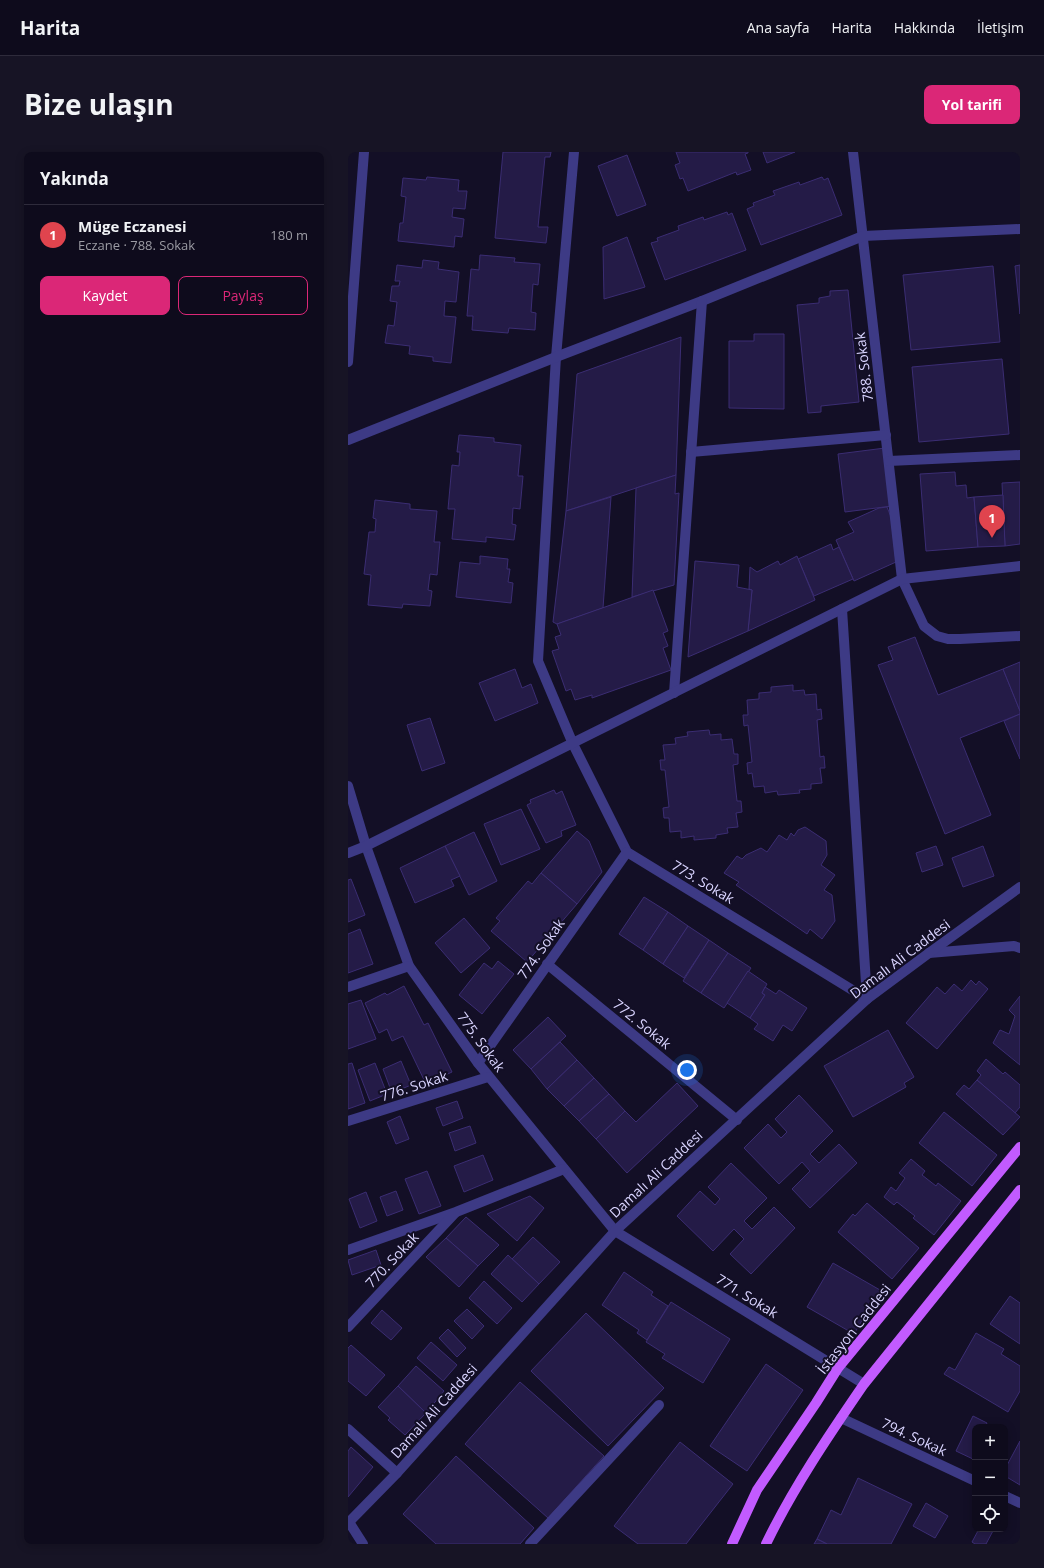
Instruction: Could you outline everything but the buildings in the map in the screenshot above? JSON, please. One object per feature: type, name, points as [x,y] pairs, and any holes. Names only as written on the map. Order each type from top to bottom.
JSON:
[{"type":"main road","name":"İstasyon Caddesi","points":[[732,1544],[757,1490],[838,1368],[1020,1147]]},
{"type":"main road","points":[[766,1544],[780,1514],[864,1384],[1020,1190]]},
{"type":"street","points":[[348,362],[364,152]]},
{"type":"street","points":[[574,152],[556,357],[538,661],[573,744],[627,852]]},
{"type":"street","name":"788. Sokak","points":[[853,152],[902,579],[924,626],[937,636],[948,639],[1020,636]]},
{"type":"street","points":[[348,440],[863,236],[1020,229]]},
{"type":"street","points":[[674,693],[702,301]]},
{"type":"street","points":[[691,452],[886,435]]},
{"type":"street","points":[[889,461],[1020,455]]},
{"type":"street","points":[[348,853],[366,846],[573,744],[902,579],[1020,566]]},
{"type":"street","points":[[842,609],[868,1000]]},
{"type":"street","name":"775. Sokak","points":[[348,786],[366,846],[409,966],[488,1077],[615,1231]]},
{"type":"street","name":"773. Sokak","points":[[627,852],[868,1000]]},
{"type":"street","name":"774. Sokak","points":[[478,1063],[627,852]]},
{"type":"street","name":"Damalı Ali Caddesi","points":[[348,1522],[397,1473],[615,1231],[868,1000],[929,953],[1020,888]]},
{"type":"street","points":[[929,953],[1014,946],[1020,948]]},
{"type":"street","name":"772. Sokak","points":[[547,964],[737,1120]]},
{"type":"street","points":[[348,987],[409,966]]},
{"type":"street","name":"776. Sokak","points":[[348,1121],[488,1077]]},
{"type":"street","name":"770. Sokak","points":[[348,1250],[456,1212],[564,1169]]},
{"type":"street","name":"770. Sokak","points":[[348,1327],[456,1212]]},
{"type":"street","name":"771. Sokak","points":[[615,1231],[864,1384]]},
{"type":"street","points":[[530,1544],[659,1405]]},
{"type":"street","name":"794. Sokak","points":[[841,1418],[972,1480]]},
{"type":"street","points":[[348,1430],[397,1473]]},
{"type":"street","points":[[1008,1497],[1020,1503]]},
{"type":"street","points":[[348,1522],[363,1544]]},
{"type":"place","name":"Müge Eczanesi","points":[[992,538]]}]
